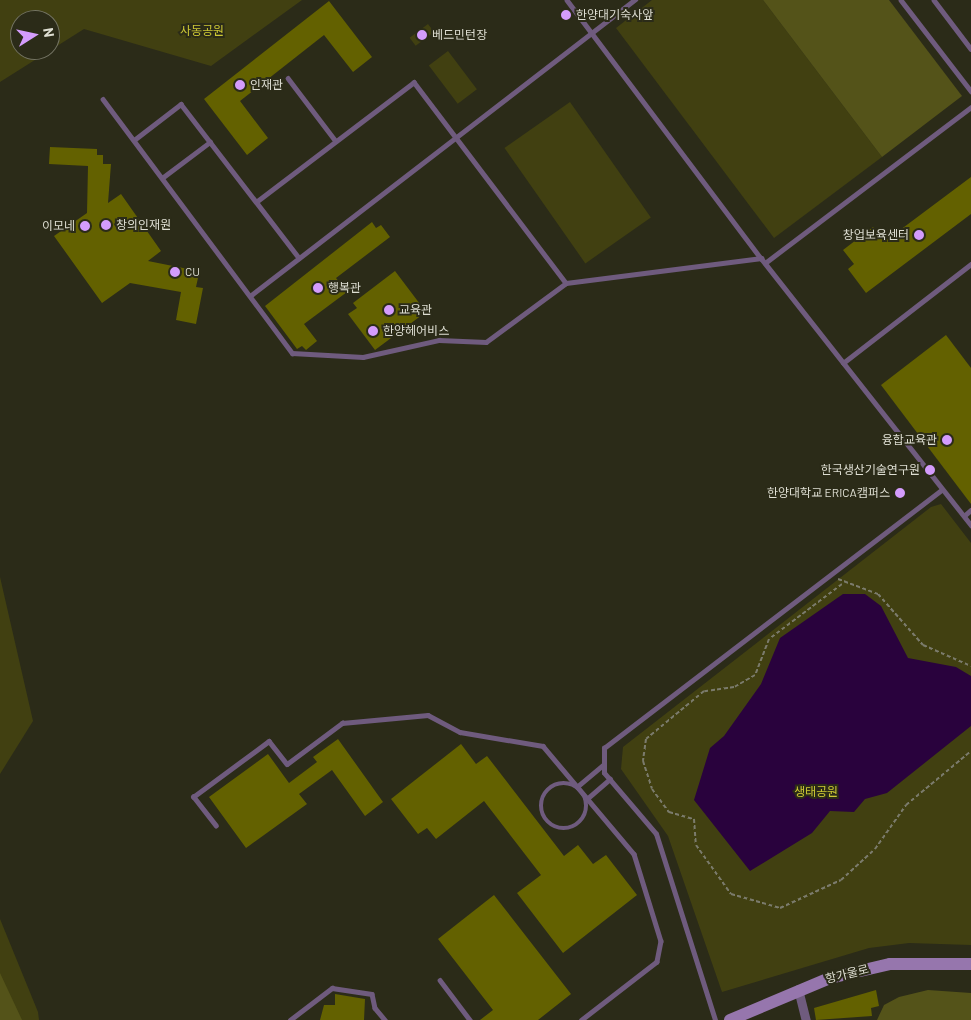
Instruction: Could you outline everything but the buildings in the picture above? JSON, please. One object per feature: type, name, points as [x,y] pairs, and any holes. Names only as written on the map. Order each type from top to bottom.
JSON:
[{"type":"main road","name":"항가울로","points":[[730,1020],[798,989],[890,964],[971,964]]},
{"type":"street","points":[[798,989],[806,1020]]},
{"type":"lane","points":[[567,0],[761,258],[971,525]]},
{"type":"lane","points":[[250,296],[635,0]]},
{"type":"lane","points":[[901,0],[971,91]]},
{"type":"lane","points":[[934,0],[971,49]]},
{"type":"lane","points":[[288,78],[335,140]]},
{"type":"lane","points":[[256,202],[335,140],[414,82],[566,283]]},
{"type":"lane","points":[[103,99],[292,353],[363,356],[439,340],[486,342],[566,283],[761,258]]},
{"type":"lane","points":[[134,140],[181,104],[299,258]]},
{"type":"lane","points":[[765,263],[971,107]]},
{"type":"lane","points":[[162,178],[210,142]]},
{"type":"lane","points":[[843,363],[971,264]]},
{"type":"lane","points":[[714,1020],[656,834],[610,779],[603,765],[604,748],[942,490]]},
{"type":"lane","points":[[964,516],[971,510]]},
{"type":"lane","points":[[216,826],[193,797],[269,741],[287,764],[342,723],[428,715],[460,732],[543,746],[634,854],[660,941],[657,962],[582,1020]]},
{"type":"lane","points":[[580,788],[603,765]]},
{"type":"lane","points":[[588,798],[610,779]]},
{"type":"lane","points":[[569,783],[580,788],[588,804],[578,825],[564,829],[549,824],[541,810],[548,789],[569,783]]},
{"type":"lane","points":[[440,980],[470,1020]]},
{"type":"lane","points":[[290,1020],[332,988],[372,994],[375,1008],[385,1020]]},
{"type":"path","points":[[971,666],[923,645],[878,594],[842,584],[769,638],[755,675],[734,686],[704,691],[646,739],[644,761],[647,779],[669,812],[694,819],[696,845],[731,894],[780,908],[825,889],[853,870],[906,805],[971,750]]},
{"type":"green space","name":"사동공원","points":[[0,0],[302,0],[211,66],[84,29],[60,44],[60,10],[10,10],[10,60],[35,60],[0,82]]},
{"type":"green space","points":[[652,0],[763,0],[882,157],[774,238],[616,28]]},
{"type":"green space","name":"베드민턴장","points":[[428,24],[434,32],[416,46],[410,38]]},
{"type":"green space","points":[[448,51],[477,89],[458,104],[429,65]]},
{"type":"green space","points":[[570,102],[651,218],[585,263],[504,148]]},
{"type":"green space","name":"생태공원","points":[[941,504],[971,543],[971,945],[909,943],[869,948],[722,992],[668,836],[621,769],[623,747],[931,507]]},
{"type":"green space","points":[[0,577],[33,721],[0,774]]},
{"type":"green space","points":[[0,919],[38,1012],[39,1020],[0,1020]]},
{"type":"shaded area","points":[[763,0],[889,0],[962,96],[882,157]]},
{"type":"shaded area","points":[[843,594],[865,594],[881,606],[908,658],[956,667],[971,676],[971,726],[887,793],[865,799],[854,812],[830,811],[812,833],[750,871],[694,800],[710,748],[724,736],[761,684],[780,638]]},
{"type":"shaded area","points":[[0,973],[22,1020],[0,1020]]},
{"type":"shaded area","points":[[928,990],[971,993],[971,1020],[877,1020],[884,1005],[899,997]]},
{"type":"place","name":"한양대기숙사앞","points":[[566,15]]},
{"type":"place","name":"베드민턴장","points":[[422,35]]},
{"type":"place","name":"인재관","points":[[240,85]]},
{"type":"place","name":"창의인재원","points":[[106,225]]},
{"type":"place","name":"이모네","points":[[85,226]]},
{"type":"place","name":"창업보육센터","points":[[919,235]]},
{"type":"place","name":"CU","points":[[175,272]]},
{"type":"place","name":"행복관","points":[[318,288]]},
{"type":"place","name":"교육관","points":[[389,310]]},
{"type":"place","name":"한양헤어비스","points":[[373,331]]},
{"type":"place","name":"융합교육관","points":[[947,440]]},
{"type":"place","name":"한국생산기술연구원","points":[[930,470]]},
{"type":"place","name":"한양대학교 ERICA캠퍼스","points":[[900,493]]}]
